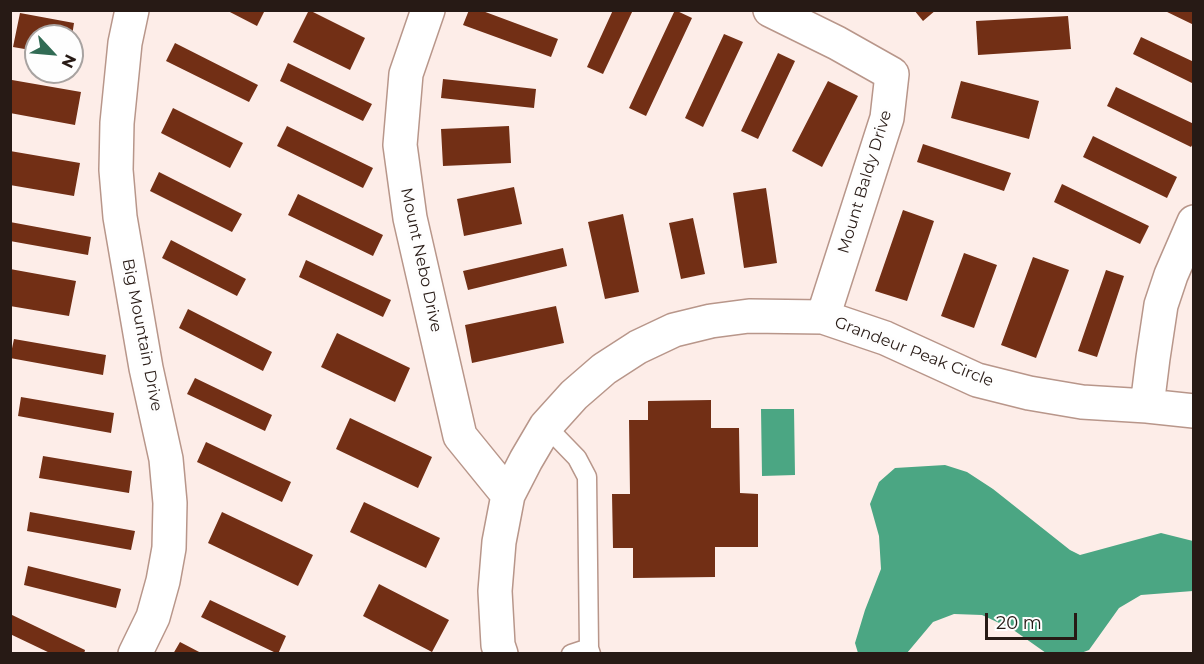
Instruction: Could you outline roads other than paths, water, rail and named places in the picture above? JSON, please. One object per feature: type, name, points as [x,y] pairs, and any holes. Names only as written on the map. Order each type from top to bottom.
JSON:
[{"type":"street","name":"Big Mountain Drive","points":[[132,10],[125,43],[118,112],[116,171],[120,217],[146,368],[166,459],[170,503],[169,548],[163,581],[153,617],[135,654]]},
{"type":"street","name":"Mount Nebo Drive","points":[[428,10],[406,74],[400,145],[410,218],[460,436],[508,495]]},
{"type":"street","name":"Mount Baldy Drive","points":[[770,10],[837,43],[892,74],[887,118],[823,317]]},
{"type":"street","points":[[1148,406],[1161,305],[1174,266],[1194,222]]},
{"type":"street","name":"Grandeur Peak Circle","points":[[501,654],[498,645],[495,591],[499,542],[508,495],[526,460],[546,426],[574,395],[604,369],[638,347],[674,330],[711,321],[749,316],[823,317],[885,338],[977,380],[1029,393],[1082,402],[1194,411]]},
{"type":"lane","points":[[546,426],[578,458],[586,477],[590,651],[571,654]]}]
